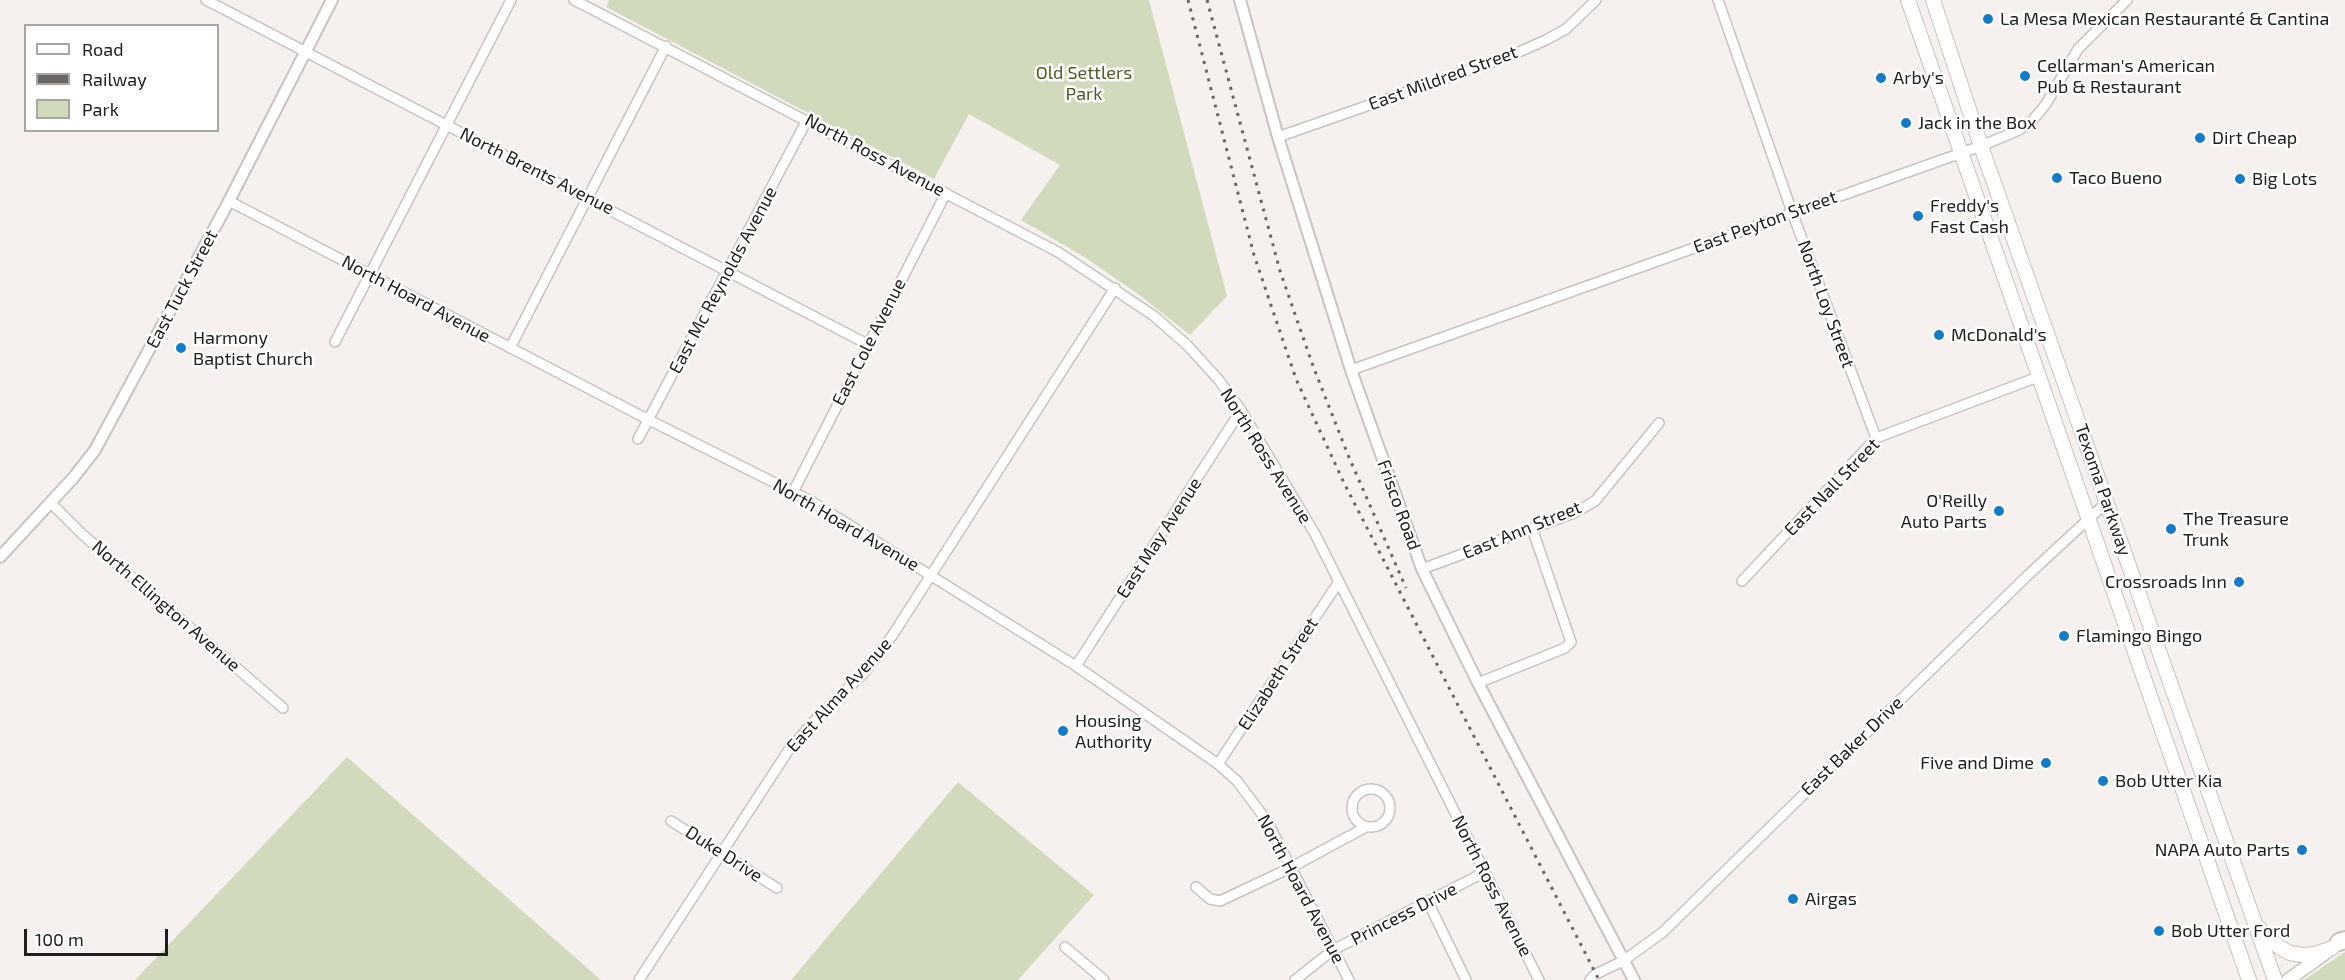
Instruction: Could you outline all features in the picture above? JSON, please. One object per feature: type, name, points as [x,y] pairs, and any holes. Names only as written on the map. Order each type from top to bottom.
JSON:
[{"type":"main road","name":"Texoma Parkway","points":[[1908,0],[2249,980]]},
{"type":"main road","name":"Texoma Parkway","points":[[1933,0],[1981,146],[2275,980]]},
{"type":"main road","points":[[2256,925],[2279,947],[2290,953],[2315,954],[2340,942]]},
{"type":"main road","points":[[2288,980],[2340,942]]},
{"type":"main road","points":[[2238,980],[2241,957]]},
{"type":"street","name":"North Brents Avenue","points":[[206,0],[867,344]]},
{"type":"street","name":"East Tuck Street","points":[[0,557],[74,477],[95,450],[229,201],[332,0]]},
{"type":"street","points":[[335,342],[511,0]]},
{"type":"street","name":"North Ross Avenue","points":[[574,0],[1058,252],[1155,316],[1187,345],[1218,379],[1241,410],[1315,534],[1539,980]]},
{"type":"street","name":"East Mildred Street","points":[[1278,137],[1512,55],[1566,29],[1596,0]]},
{"type":"street","name":"North Loy Street","points":[[1718,0],[1792,212],[1876,438]]},
{"type":"street","name":"East Peyton Street","points":[[1351,370],[1981,146],[2019,130],[2032,121],[2046,104],[2078,49],[2127,0]]},
{"type":"street","name":"Frisco Road","points":[[1242,1],[1278,137],[1351,370],[1422,569],[1478,683],[1634,980]]},
{"type":"street","points":[[510,348],[666,46]]},
{"type":"street","name":"East Mc Reynolds Avenue","points":[[638,439],[807,120]]},
{"type":"street","name":"East Cole Avenue","points":[[793,492],[946,193]]},
{"type":"street","name":"North Hoard Avenue","points":[[229,201],[649,420],[811,501],[1076,666],[1218,764],[1237,781],[1268,821],[1349,980]]},
{"type":"street","name":"East Alma Avenue","points":[[639,980],[788,750],[816,719],[864,673],[892,636],[1115,288]]},
{"type":"street","name":"East Nall Street","points":[[1742,581],[1876,438],[2038,377]]},
{"type":"street","name":"East May Avenue","points":[[1076,666],[1241,410]]},
{"type":"street","name":"East Ann Street","points":[[1422,569],[1574,513],[1595,501],[1659,423]]},
{"type":"street","name":"North Ellington Avenue","points":[[50,502],[82,534],[283,708]]},
{"type":"street","name":"East Baker Drive","points":[[1590,980],[1663,932],[2026,576],[2108,502]]},
{"type":"street","points":[[1478,683],[1565,648],[1570,642],[1532,528]]},
{"type":"street","name":"Elizabeth Street","points":[[1218,764],[1338,583]]},
{"type":"street","points":[[1196,887],[1210,899],[1220,901],[1290,868],[1366,827],[1372,828],[1383,823],[1390,813],[1390,807],[1386,796],[1376,789],[1363,790],[1353,800],[1351,806],[1355,819],[1366,827]]},
{"type":"street","name":"Duke Drive","points":[[671,820],[777,888]]},
{"type":"street","name":"Princess Drive","points":[[1295,980],[1333,950],[1485,872]]},
{"type":"street","points":[[1428,902],[1466,980]]},
{"type":"street","points":[[1065,947],[1104,980]]},
{"type":"green space","name":"Old Settlers Park","points":[[609,0],[1149,0],[1227,296],[1190,335],[1142,297],[1086,258],[1021,220],[1060,165],[969,114],[934,179],[606,7]]},
{"type":"green space","points":[[347,757],[601,980],[135,980]]},
{"type":"green space","points":[[958,782],[1094,895],[1018,980],[791,980]]},
{"type":"green space","points":[[2345,952],[2345,980],[2304,980],[2340,955]]},
{"type":"railway","points":[[1188,0],[1254,255],[1296,379],[1344,483],[1599,980]]},
{"type":"railway","points":[[1207,0],[1280,271],[1313,366],[1348,455],[1406,588]]},
{"type":"place","name":"La Mesa Mexican Restauranté & Cantina","points":[[1988,19]]},
{"type":"place","name":"Cellarman's American Pub & Restaurant","points":[[2025,76]]},
{"type":"place","name":"Arby's","points":[[1881,78]]},
{"type":"place","name":"Jack in the Box","points":[[1906,123]]},
{"type":"place","name":"Dirt Cheap","points":[[2200,138]]},
{"type":"place","name":"Taco Bueno","points":[[2057,178]]},
{"type":"place","name":"Big Lots","points":[[2240,179]]},
{"type":"place","name":"Freddy's Fast Cash","points":[[1918,216]]},
{"type":"place","name":"McDonald's","points":[[1939,335]]},
{"type":"place","name":"Harmony Baptist Church","points":[[181,348]]},
{"type":"place","name":"O'Reilly Auto Parts","points":[[1999,511]]},
{"type":"place","name":"The Treasure Trunk","points":[[2171,529]]},
{"type":"place","name":"Crossroads Inn","points":[[2239,582]]},
{"type":"place","name":"Flamingo Bingo","points":[[2064,636]]},
{"type":"place","name":"Housing Authority","points":[[1063,731]]},
{"type":"place","name":"Five and Dime","points":[[2046,763]]},
{"type":"place","name":"Bob Utter Kia","points":[[2103,781]]},
{"type":"place","name":"NAPA Auto Parts","points":[[2302,850]]},
{"type":"place","name":"Airgas","points":[[1793,899]]},
{"type":"place","name":"Bob Utter Ford","points":[[2159,931]]}]
